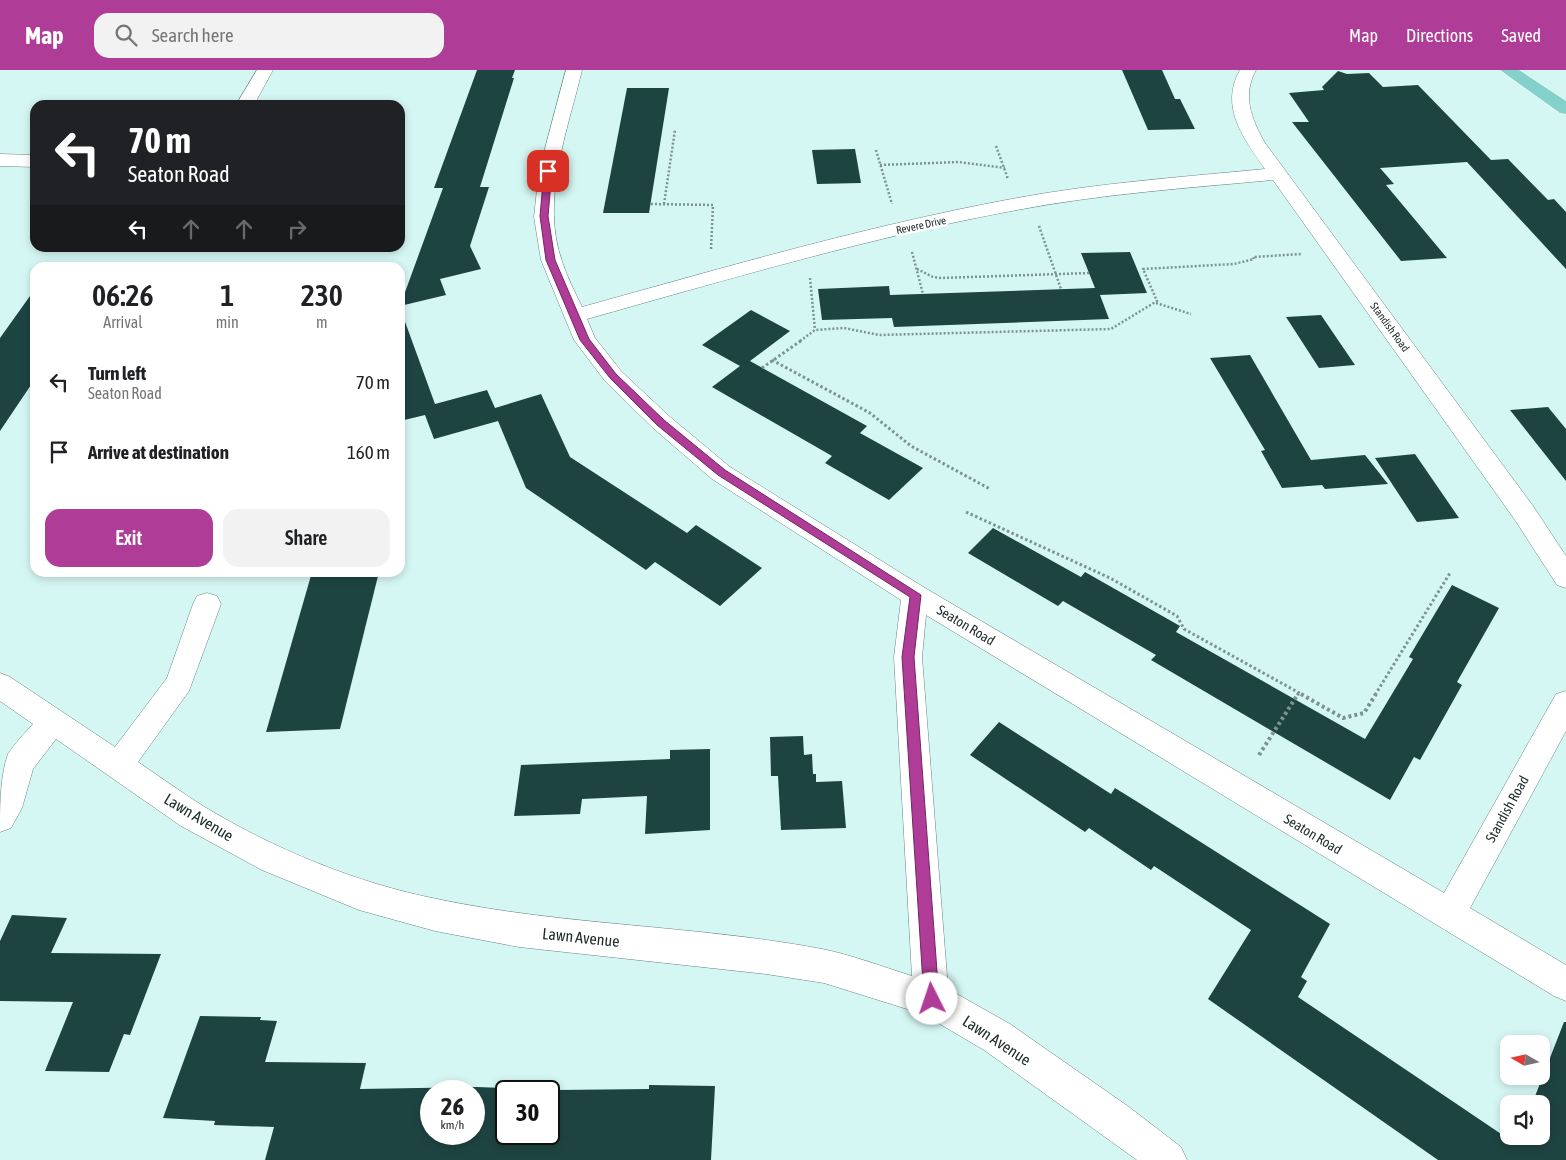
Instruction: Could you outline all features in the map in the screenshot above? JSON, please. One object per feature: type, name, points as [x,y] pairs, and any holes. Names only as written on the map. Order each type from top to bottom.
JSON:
[{"type":"main road","points":[[1508,70],[1566,109]]},
{"type":"street","points":[[248,100],[266,70]]},
{"type":"street","name":"Seaton Road","points":[[574,70],[548,171],[544,216],[551,260],[585,340],[613,376],[661,422],[721,473],[915,595],[1566,984]]},
{"type":"street","name":"Standish Road","points":[[1248,70],[1242,79],[1238,98],[1242,118],[1277,174],[1524,513],[1566,578]]},
{"type":"street","points":[[0,160],[30,160]]},
{"type":"street","name":"Revere Drive","points":[[574,316],[785,258],[1017,204],[1119,189],[1277,174]]},
{"type":"street","points":[[915,595],[908,657],[932,999]]},
{"type":"street","points":[[118,766],[148,728],[179,682],[207,604]]},
{"type":"street","name":"Lawn Avenue","points":[[0,685],[192,816],[273,859],[359,894],[435,915],[519,931],[756,956],[824,966],[932,999],[997,1037],[1116,1120],[1168,1160]]},
{"type":"street","name":"Standish Road","points":[[1449,915],[1566,703]]},
{"type":"street","points":[[0,818],[6,808],[10,763],[53,721]]},
{"type":"path","points":[[664,204],[675,130]]},
{"type":"path","points":[[996,146],[1010,182]]},
{"type":"path","points":[[876,150],[894,212]]},
{"type":"path","points":[[880,165],[973,162],[1004,168]]},
{"type":"path","points":[[651,204],[713,205],[710,258]]},
{"type":"path","points":[[1037,220],[1061,289]]},
{"type":"path","points":[[910,247],[924,294]]},
{"type":"path","points":[[1155,303],[1157,301],[1143,269],[1234,264],[1254,259],[1253,257],[1304,254]]},
{"type":"path","points":[[917,270],[933,277],[941,278],[1089,273]]},
{"type":"path","points":[[809,272],[815,330]]},
{"type":"path","points":[[762,368],[815,330],[844,328],[879,334],[1111,329],[1155,303],[1191,314]]},
{"type":"path","points":[[772,360],[870,413],[911,446],[990,489]]},
{"type":"path","points":[[966,512],[1110,578],[1177,616],[1184,629],[1343,718],[1364,713],[1450,573]]},
{"type":"path","points":[[1259,755],[1299,694]]},
{"type":"building","points":[[477,70],[515,70],[480,187],[489,187],[470,246],[481,269],[440,279],[446,295],[405,305],[405,292],[443,188],[434,188]]},
{"type":"building","points":[[1122,70],[1162,70],[1175,99],[1180,99],[1195,129],[1148,130]]},
{"type":"building","points":[[1338,71],[1347,74],[1369,73],[1383,87],[1418,85],[1491,160],[1508,159],[1548,200],[1554,199],[1566,212],[1566,269],[1467,162],[1380,168],[1394,184],[1386,185],[1447,258],[1401,261],[1292,122],[1309,122],[1289,93],[1324,90],[1322,87]]},
{"type":"building","points":[[627,88],[669,88],[649,213],[603,213]]},
{"type":"building","points":[[855,149],[861,183],[817,184],[812,150]]},
{"type":"building","points":[[1130,252],[1147,293],[1100,295],[1109,319],[894,327],[892,318],[822,320],[818,289],[889,286],[890,295],[1095,288],[1081,253]]},
{"type":"building","points":[[30,296],[30,386],[0,431],[0,338]]},
{"type":"building","points":[[751,310],[790,331],[750,361],[867,426],[860,433],[923,468],[889,500],[825,463],[832,456],[712,387],[740,366],[702,345]]},
{"type":"building","points":[[1321,315],[1355,365],[1319,368],[1286,317]]},
{"type":"building","points":[[405,322],[435,404],[487,390],[495,408],[541,394],[570,457],[687,533],[696,525],[762,568],[720,606],[655,562],[646,570],[526,488],[498,421],[434,439],[425,415],[405,420]]},
{"type":"building","points":[[1250,355],[1311,460],[1365,455],[1388,484],[1325,489],[1322,485],[1282,488],[1261,451],[1265,450],[1210,358]]},
{"type":"building","points":[[1548,407],[1566,429],[1566,481],[1510,410]]},
{"type":"building","points":[[1415,454],[1459,518],[1417,522],[1375,458]]},
{"type":"building","points":[[993,528],[1081,577],[1085,572],[1180,626],[1176,632],[1365,739],[1413,659],[1409,657],[1452,585],[1499,608],[1457,682],[1462,685],[1420,760],[1414,757],[1390,800],[1151,660],[1156,655],[1063,601],[1058,606],[968,553]]},
{"type":"building","points":[[311,577],[378,577],[340,729],[266,732]]},
{"type":"building","points":[[999,722],[1111,794],[1115,788],[1330,924],[1301,977],[1307,981],[1298,997],[1500,1133],[1500,1145],[1550,1145],[1550,1095],[1536,1095],[1539,1085],[1550,1085],[1550,1058],[1564,1022],[1566,1022],[1566,1160],[1438,1160],[1208,999],[1251,930],[1154,866],[1151,870],[1089,828],[1085,832],[970,755]]},
{"type":"building","points":[[803,736],[804,755],[812,754],[813,774],[816,774],[816,782],[842,781],[846,828],[781,830],[778,776],[771,776],[770,737]]},
{"type":"building","points":[[710,749],[710,830],[645,834],[647,796],[582,799],[580,814],[514,816],[521,765],[670,759],[670,750]]},
{"type":"building","points":[[12,915],[67,918],[51,953],[161,954],[130,1035],[124,1034],[109,1072],[45,1071],[73,1002],[0,1001],[0,941]]},
{"type":"building","points":[[200,1016],[261,1017],[260,1020],[277,1021],[265,1062],[366,1063],[360,1089],[420,1088],[420,1145],[485,1145],[485,1087],[495,1088],[495,1145],[560,1145],[560,1090],[649,1089],[649,1085],[715,1086],[711,1160],[265,1160],[274,1127],[214,1125],[215,1121],[163,1118]]},
{"type":"route","points":[[548,171],[544,216],[551,260],[585,340],[613,376],[661,422],[721,473],[915,595],[908,657],[932,999]]}]
